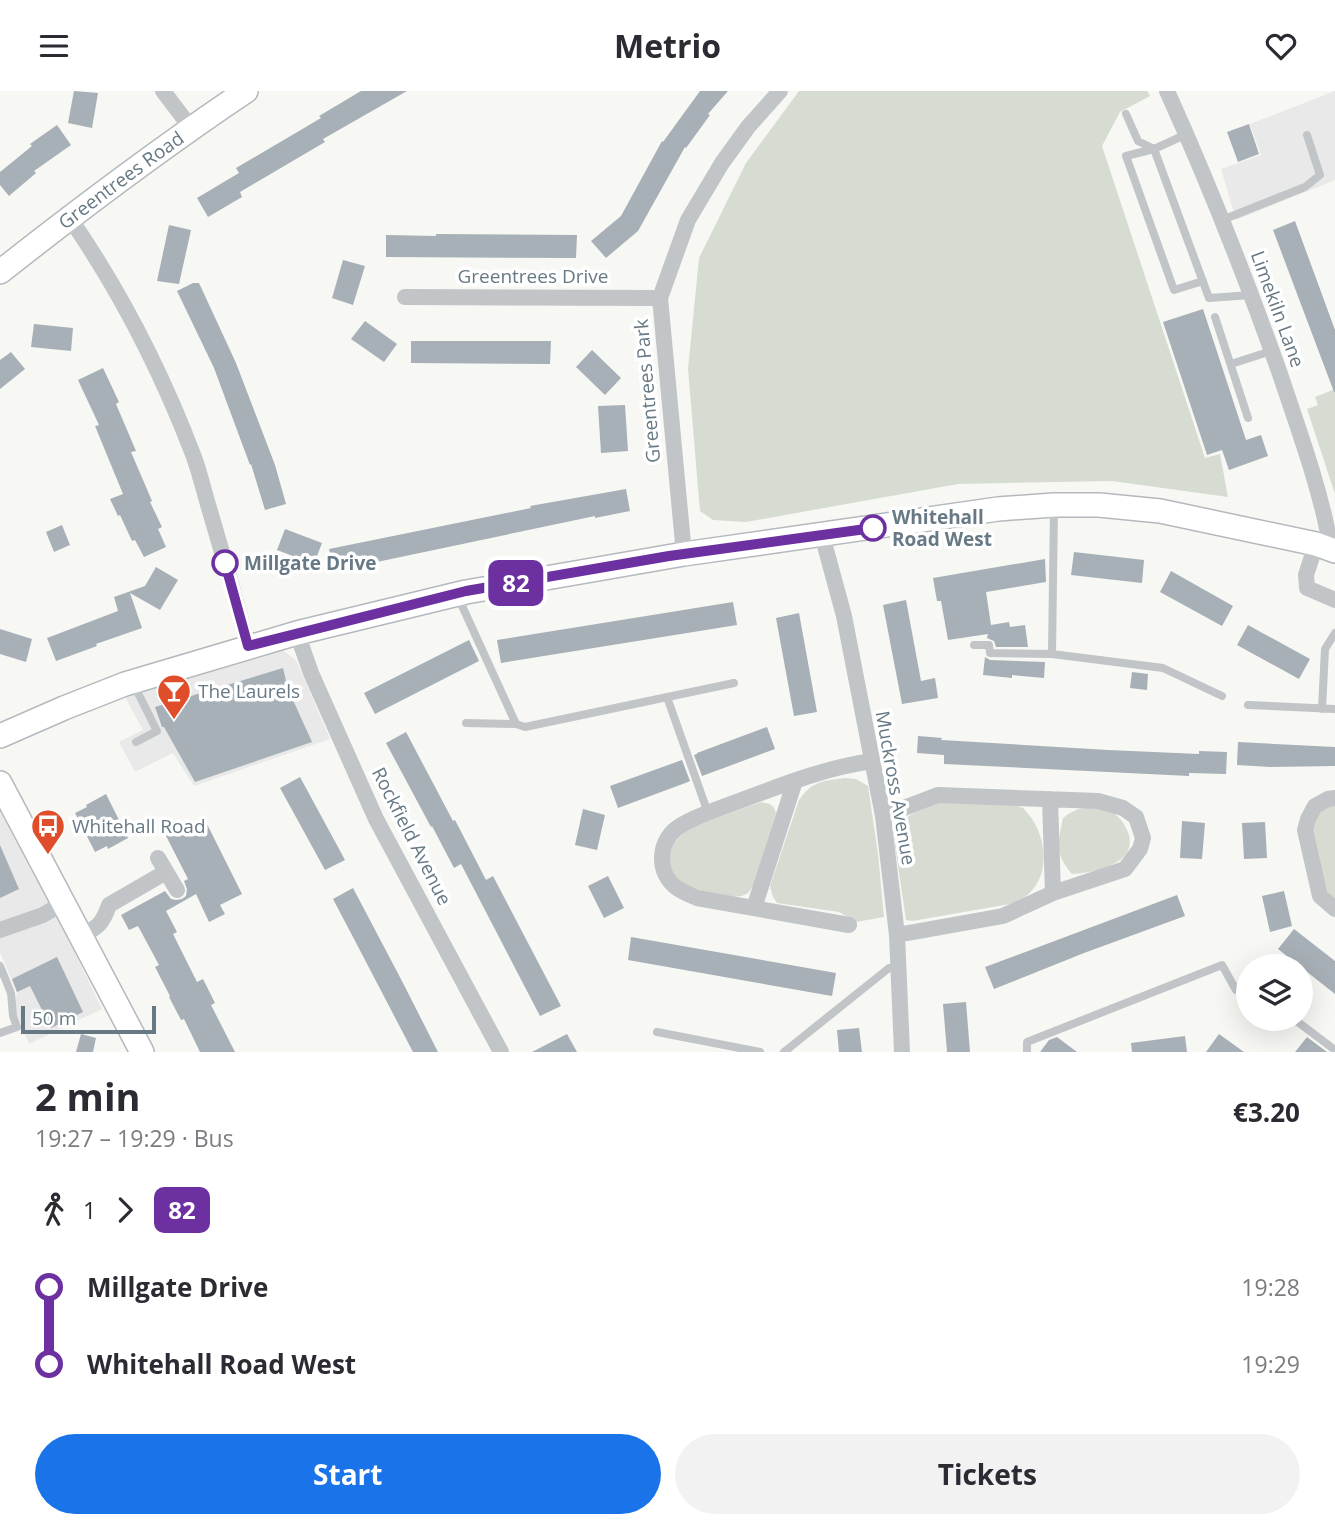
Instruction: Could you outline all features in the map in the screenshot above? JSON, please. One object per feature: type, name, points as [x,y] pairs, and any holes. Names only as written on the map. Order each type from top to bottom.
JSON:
[{"type":"street","points":[[163,91],[191,128]]},
{"type":"street","name":"Greentrees Road","points":[[0,272],[69,217],[246,91]]},
{"type":"street","name":"Greentrees Park","points":[[684,554],[660,298],[688,220],[722,163],[748,127],[780,91]]},
{"type":"street","name":"Limekiln Lane","points":[[1167,91],[1222,220],[1290,403],[1325,518],[1327,548]]},
{"type":"street","points":[[69,217],[134,322],[164,384],[194,459],[248,646]]},
{"type":"street","name":"Greentrees Drive","points":[[405,296],[660,298]]},
{"type":"street","points":[[0,736],[133,682],[248,646],[457,594],[684,554],[998,509],[1099,505],[1160,511],[1327,548],[1306,575],[1307,588],[1335,600]]},
{"type":"street","name":"Muckross Avenue","points":[[822,535],[844,616],[883,816],[897,935],[902,1052]]},
{"type":"street","name":"Rockfield Avenue","points":[[297,633],[376,819],[501,1052]]},
{"type":"street","points":[[849,925],[697,898],[676,887],[662,870],[662,851],[677,827],[708,813],[795,781],[849,764],[872,761]]},
{"type":"street","points":[[754,908],[795,781]]},
{"type":"street","points":[[0,783],[142,1052]]},
{"type":"street","points":[[883,816],[938,795],[1098,801],[1123,808],[1136,817],[1143,838],[1140,849],[1125,869],[1053,893],[1003,916],[897,935]]},
{"type":"street","points":[[1050,799],[1053,893]]},
{"type":"street","points":[[1335,799],[1328,799],[1315,806],[1305,830],[1320,896],[1335,909]]},
{"type":"street","points":[[80,936],[96,929],[110,905],[162,865],[177,890]]},
{"type":"street","points":[[0,930],[43,915],[63,903]]},
{"type":"lane","points":[[1126,114],[1138,141],[1154,149],[1209,298],[1251,295]]},
{"type":"lane","points":[[1187,134],[1154,149],[1126,156],[1174,290],[1203,281]]},
{"type":"lane","points":[[1222,220],[1305,187],[1320,175],[1307,135]]},
{"type":"lane","points":[[1215,317],[1248,418]]},
{"type":"lane","points":[[1231,364],[1271,351]]},
{"type":"lane","points":[[1052,654],[1054,505]]},
{"type":"lane","points":[[457,594],[516,724]]},
{"type":"lane","points":[[1322,709],[1325,649],[1335,633]]},
{"type":"lane","points":[[974,645],[989,645],[990,653],[1052,654],[1163,668],[1222,696]]},
{"type":"lane","points":[[133,682],[157,731],[136,743]]},
{"type":"lane","points":[[466,723],[516,724],[525,727],[734,683]]},
{"type":"lane","points":[[667,697],[708,813]]},
{"type":"lane","points":[[1248,705],[1335,709]]},
{"type":"lane","points":[[1027,1052],[1027,1041],[1222,965],[1236,990]]},
{"type":"lane","points":[[0,966],[11,993],[17,1027],[0,1033]]},
{"type":"lane","points":[[784,1052],[889,968],[899,967]]},
{"type":"lane","points":[[1310,1031],[1335,1050]]},
{"type":"lane","points":[[657,1032],[760,1052]]},
{"type":"shaded area","points":[[799,91],[1147,91],[1150,96],[1120,112],[1102,146],[1205,458],[1220,454],[1228,497],[1112,481],[958,484],[746,522],[713,520],[700,511],[688,369],[699,258],[746,163]]},
{"type":"shaded area","points":[[1335,91],[1335,180],[1236,220],[1221,169],[1261,155],[1250,124]]},
{"type":"shaded area","points":[[1335,389],[1335,494],[1307,409],[1318,405],[1315,397]]},
{"type":"shaded area","points":[[282,650],[296,660],[330,739],[194,786],[173,753],[135,772],[119,742],[143,730],[125,697],[141,689]]},
{"type":"shaded area","points":[[845,778],[856,779],[868,786],[884,917],[856,922],[839,912],[777,903],[770,886],[799,800],[819,783]]},
{"type":"shaded area","points":[[944,801],[1013,805],[1024,809],[1035,824],[1044,853],[1042,872],[1028,894],[1010,904],[906,920],[892,826],[914,813]]},
{"type":"shaded area","points":[[761,802],[771,804],[776,813],[754,885],[748,893],[732,897],[708,893],[678,880],[670,868],[669,856],[673,844],[688,828]]},
{"type":"shaded area","points":[[1335,805],[1335,902],[1324,887],[1312,831],[1319,814]]},
{"type":"shaded area","points":[[1090,807],[1111,812],[1120,819],[1130,840],[1129,849],[1123,857],[1104,868],[1072,874],[1062,860],[1059,848],[1063,818],[1076,810]]},
{"type":"shaded area","points":[[0,810],[39,879],[102,1009],[29,1044],[14,1007],[17,993],[0,952]]},
{"type":"building","points":[[74,91],[98,93],[92,128],[68,123]]},
{"type":"building","points":[[361,91],[407,91],[323,139],[325,142],[240,192],[242,197],[208,217],[197,198],[239,173],[236,168]]},
{"type":"building","points":[[700,91],[728,91],[685,147],[638,231],[606,258],[591,241],[621,216],[662,141]]},
{"type":"building","points":[[1249,124],[1259,154],[1238,162],[1227,132]]},
{"type":"building","points":[[57,125],[71,145],[34,171],[36,173],[9,196],[0,185],[0,172],[32,146],[30,144]]},
{"type":"building","points":[[1295,221],[1335,330],[1335,392],[1273,230]]},
{"type":"building","points":[[169,225],[191,230],[179,284],[157,281]]},
{"type":"building","points":[[386,235],[577,235],[576,258],[386,257]]},
{"type":"building","points":[[343,260],[365,266],[353,305],[332,298]]},
{"type":"building","points":[[199,283],[236,363],[275,465],[286,504],[265,510],[251,464],[214,368],[177,291]]},
{"type":"building","points":[[1203,309],[1246,440],[1261,435],[1268,456],[1229,470],[1222,450],[1207,455],[1163,322]]},
{"type":"building","points":[[365,321],[397,344],[384,362],[351,339]]},
{"type":"building","points":[[34,324],[73,328],[71,351],[31,347]]},
{"type":"building","points":[[411,341],[551,341],[550,364],[411,363]]},
{"type":"building","points":[[592,350],[621,378],[605,395],[576,367]]},
{"type":"building","points":[[11,352],[25,369],[0,389],[0,360]]},
{"type":"building","points":[[103,368],[119,402],[116,404],[136,451],[131,452],[162,527],[158,529],[166,547],[144,557],[135,540],[132,541],[110,499],[123,494],[95,426],[99,425],[78,380]]},
{"type":"building","points":[[625,405],[628,451],[601,453],[598,406]]},
{"type":"building","points":[[626,489],[630,511],[334,571],[329,549],[531,508],[530,506]]},
{"type":"building","points":[[62,525],[70,545],[54,552],[46,532]]},
{"type":"building","points":[[285,529],[322,543],[314,564],[277,550]]},
{"type":"building","points":[[1074,552],[1144,560],[1142,583],[1071,575]]},
{"type":"building","points":[[1045,559],[1046,582],[986,592],[991,625],[1009,622],[1010,627],[1025,625],[1028,647],[996,647],[994,641],[987,638],[988,634],[948,640],[941,601],[937,601],[933,578]]},
{"type":"building","points":[[156,567],[178,580],[160,610],[130,593],[142,628],[56,661],[47,638],[118,611],[114,597],[145,586]]},
{"type":"building","points":[[1171,571],[1233,606],[1222,626],[1160,592]]},
{"type":"building","points":[[906,600],[921,681],[935,678],[938,698],[902,704],[883,605]]},
{"type":"building","points":[[733,602],[737,625],[501,663],[497,640]]},
{"type":"building","points":[[799,613],[817,712],[794,716],[776,618]]},
{"type":"building","points":[[1248,625],[1310,659],[1299,679],[1237,645]]},
{"type":"building","points":[[0,629],[32,639],[26,662],[0,654]]},
{"type":"building","points":[[469,640],[479,661],[375,714],[364,693]]},
{"type":"building","points":[[985,657],[990,660],[1045,662],[1044,678],[983,675]]},
{"type":"building","points":[[283,668],[288,689],[312,742],[195,782],[162,727],[155,707]]},
{"type":"building","points":[[1132,672],[1148,674],[1147,690],[1130,688]]},
{"type":"building","points":[[767,727],[775,749],[702,776],[694,755]]},
{"type":"building","points":[[406,732],[486,880],[493,876],[561,1006],[540,1016],[461,864],[454,868],[386,743]]},
{"type":"building","points":[[918,736],[942,738],[941,740],[1108,750],[1199,754],[1199,751],[1227,752],[1226,774],[1189,773],[1189,776],[944,764],[944,755],[917,753]]},
{"type":"building","points":[[1238,742],[1335,747],[1335,766],[1237,765]]},
{"type":"building","points":[[682,760],[690,781],[618,808],[610,786]]},
{"type":"building","points":[[300,777],[345,860],[325,870],[280,788]]},
{"type":"building","points":[[106,794],[128,838],[108,849],[107,846],[95,852],[75,813]]},
{"type":"building","points":[[583,809],[605,815],[597,850],[575,845]]},
{"type":"building","points":[[205,820],[242,894],[220,905],[225,914],[209,922],[196,894],[166,911],[177,932],[173,934],[197,982],[203,979],[215,1003],[211,1005],[235,1052],[200,1052],[184,1019],[181,1020],[169,997],[155,967],[159,965],[138,926],[129,930],[121,915],[165,891],[171,899],[182,899],[186,896],[184,881],[188,879],[163,830],[180,822],[184,831]]},
{"type":"building","points":[[1182,821],[1205,823],[1202,859],[1180,858]]},
{"type":"building","points":[[1265,822],[1267,858],[1244,859],[1242,823]]},
{"type":"building","points":[[0,845],[19,889],[0,898]]},
{"type":"building","points":[[608,876],[624,908],[604,918],[588,886]]},
{"type":"building","points":[[353,888],[438,1052],[413,1052],[333,899]]},
{"type":"building","points":[[1284,891],[1292,926],[1270,932],[1262,896]]},
{"type":"building","points":[[1177,895],[1185,916],[994,989],[985,967]]},
{"type":"building","points":[[1294,929],[1335,961],[1335,994],[1313,977],[1313,954],[1284,954],[1278,949]]},
{"type":"building","points":[[631,937],[836,973],[832,996],[628,960]]},
{"type":"building","points":[[57,957],[83,1012],[51,1028],[30,986],[17,992],[12,979]]},
{"type":"building","points":[[966,1002],[970,1052],[947,1052],[943,1004]]},
{"type":"building","points":[[859,1028],[862,1052],[839,1052],[837,1030]]},
{"type":"building","points":[[81,1034],[96,1038],[93,1052],[76,1052]]},
{"type":"building","points":[[567,1034],[577,1052],[532,1052]]},
{"type":"building","points":[[1219,1034],[1244,1052],[1206,1052]]},
{"type":"building","points":[[1185,1036],[1187,1052],[1132,1052],[1131,1043]]},
{"type":"building","points":[[1057,1037],[1077,1052],[1040,1052],[1049,1040]]},
{"type":"building","points":[[1307,1037],[1327,1052],[1295,1052]]},
{"type":"bus line","name":"82","points":[[225,563],[248,646],[466,591],[669,556],[873,528]]},
{"type":"place","name":"Whitehall Road West","points":[[873,528]]},
{"type":"place","name":"Millgate Drive","points":[[225,563]]},
{"type":"place","name":"The Laurels","points":[[174,721]]},
{"type":"place","name":"Whitehall Road","points":[[48,856]]}]
